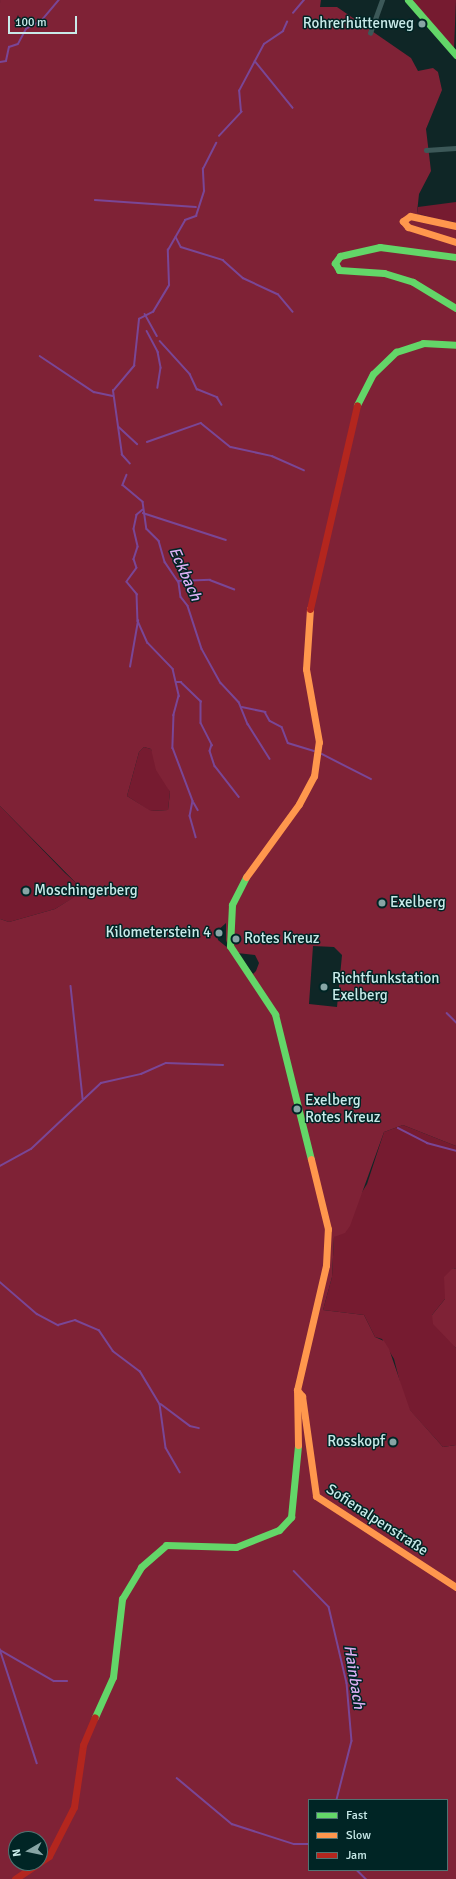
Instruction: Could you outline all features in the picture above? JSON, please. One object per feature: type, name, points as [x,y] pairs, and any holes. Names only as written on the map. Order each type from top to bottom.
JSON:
[{"type":"main road","points":[[408,0],[456,55]]},
{"type":"main road","points":[[456,226],[412,216],[403,220],[408,227],[456,242]]},
{"type":"main road","points":[[456,256],[380,247],[340,256],[335,263],[339,270],[384,274],[413,282],[456,308]]},
{"type":"main road","points":[[15,1879],[49,1856],[74,1807],[83,1745],[113,1677],[122,1598],[141,1567],[155,1551],[166,1545],[236,1547],[275,1532],[290,1519],[299,1464],[297,1390],[326,1265],[328,1229],[275,1014],[230,946],[229,920],[232,905],[252,866],[299,804],[314,776],[319,742],[306,669],[307,632],[313,587],[354,409],[373,374],[396,352],[423,343],[456,345]]},
{"type":"main road","name":"Sofienalpenstraße","points":[[297,1390],[302,1396],[316,1496],[456,1586]]},
{"type":"street","points":[[370,33],[382,0]]},
{"type":"street","points":[[426,150],[456,148]]},
{"type":"shaded area","points":[[0,0],[321,0],[320,7],[337,7],[411,58],[418,71],[433,68],[438,72],[442,90],[426,129],[431,171],[419,194],[417,213],[444,222],[456,221],[456,1146],[403,1125],[384,1132],[350,1226],[345,1233],[334,1237],[332,1277],[323,1310],[364,1315],[375,1337],[384,1341],[389,1349],[410,1410],[443,1447],[456,1445],[456,1879],[0,1879],[0,919],[9,922],[55,909],[84,891],[0,806]],"holes":[[[144,747],[151,749],[156,770],[170,792],[168,810],[151,811],[127,796],[139,752]],[[226,923],[226,940],[229,949],[218,940],[217,931]],[[313,946],[334,947],[342,955],[337,1007],[309,1004]],[[237,953],[255,955],[259,963],[253,974]]]},
{"type":"shaded area","points":[[411,0],[456,0],[454,49]]},
{"type":"shaded area","points":[[456,202],[456,221],[444,222],[417,213],[418,207]]},
{"type":"shaded area","points":[[144,747],[151,749],[170,792],[168,810],[150,811],[127,796],[139,752]]},
{"type":"shaded area","points":[[0,806],[65,873],[85,891],[55,909],[9,922],[0,919]]},
{"type":"shaded area","points":[[403,1125],[456,1146],[456,1269],[453,1268],[447,1284],[445,1299],[432,1315],[456,1348],[456,1445],[443,1447],[406,1406],[394,1359],[382,1339],[375,1337],[364,1315],[323,1310],[332,1277],[334,1237],[367,1184],[384,1132]]},
{"type":"shaded area","points":[[453,1268],[456,1269],[456,1348],[433,1324],[432,1315],[445,1299],[444,1277]]},
{"type":"waterway","points":[[0,62],[6,61],[9,47],[18,44],[26,29],[42,20],[59,0]]},
{"type":"waterway","name":"Eckbach","points":[[293,13],[304,0]]},
{"type":"waterway","name":"Eckbach","points":[[219,136],[241,112],[239,91],[264,44],[283,31],[287,22]]},
{"type":"waterway","points":[[255,61],[293,108]]},
{"type":"waterway","name":"Eckbach","points":[[130,464],[122,455],[113,391],[134,366],[139,319],[153,312],[169,285],[168,250],[185,220],[196,216],[204,191],[203,169],[216,143]]},
{"type":"waterway","points":[[95,200],[196,207]]},
{"type":"waterway","points":[[176,237],[181,247],[223,260],[243,278],[278,294],[293,312]]},
{"type":"waterway","points":[[145,314],[157,336]]},
{"type":"waterway","points":[[147,331],[158,352],[161,368],[158,388]]},
{"type":"waterway","points":[[160,341],[190,374],[197,389],[217,397],[222,405]]},
{"type":"waterway","points":[[40,356],[94,392],[113,396]]},
{"type":"waterway","points":[[147,442],[201,423],[231,447],[272,456],[304,470]]},
{"type":"waterway","points":[[119,427],[137,444]]},
{"type":"waterway","name":"Eckbach","points":[[127,475],[123,485],[143,502],[147,529],[159,541],[165,562],[179,583],[181,597],[188,606],[202,649],[221,683],[239,702],[248,724],[270,759]]},
{"type":"waterway","points":[[143,510],[137,515],[134,529],[138,547],[134,559],[137,568],[127,582],[137,594],[138,621],[148,643],[173,669],[179,696],[174,715],[173,748],[193,801],[190,816],[196,837]]},
{"type":"waterway","points":[[143,513],[226,540]]},
{"type":"waterway","points":[[178,581],[210,580],[234,589]]},
{"type":"waterway","points":[[130,667],[138,621]]},
{"type":"waterway","points":[[176,682],[181,682],[201,701],[201,723],[212,745],[210,751],[215,766],[239,797]]},
{"type":"waterway","name":"Eckbach","points":[[242,707],[265,712],[270,721],[282,727],[288,743],[314,751]]},
{"type":"waterway","name":"Eckbach","points":[[322,754],[371,779]]},
{"type":"waterway","points":[[194,803],[198,810]]},
{"type":"waterway","points":[[71,986],[83,1098]]},
{"type":"waterway","points":[[447,1013],[456,1022]]},
{"type":"waterway","points":[[0,1166],[31,1149],[101,1083],[141,1074],[166,1063],[223,1065]]},
{"type":"waterway","points":[[398,1128],[427,1143],[456,1151]]},
{"type":"waterway","points":[[0,1282],[37,1314],[58,1325],[75,1320],[99,1330],[113,1351],[140,1371],[160,1404],[166,1448],[180,1472]]},
{"type":"waterway","points":[[161,1404],[190,1426],[199,1428]]},
{"type":"waterway","name":"Hainbach","points":[[294,1571],[329,1607],[347,1683],[352,1741],[337,1799]]},
{"type":"waterway","points":[[0,1649],[37,1763]]},
{"type":"waterway","points":[[0,1650],[54,1681],[67,1681]]},
{"type":"waterway","points":[[177,1778],[232,1824],[294,1844],[308,1844]]},
{"type":"waterway","name":"Hainbach","points":[[358,1871],[366,1879]]},
{"type":"traffic: fast","points":[[408,0],[456,55]]},
{"type":"traffic: fast","points":[[456,257],[380,247],[340,256],[335,263],[339,270],[384,273],[413,282],[456,308]]},
{"type":"traffic: fast","points":[[357,405],[373,374],[396,352],[423,343],[456,345]]},
{"type":"traffic: fast","points":[[246,877],[232,905],[230,946],[275,1014],[311,1159]]},
{"type":"traffic: fast","points":[[95,1717],[113,1677],[122,1599],[141,1567],[166,1545],[236,1547],[279,1530],[291,1517],[298,1445]]},
{"type":"traffic: slow","points":[[456,226],[410,216],[403,221],[408,227],[456,242]]},
{"type":"traffic: slow","points":[[246,877],[299,804],[314,776],[319,742],[306,669],[310,609]]},
{"type":"traffic: slow","points":[[298,1445],[297,1390],[326,1265],[328,1229],[311,1159]]},
{"type":"traffic: slow","points":[[297,1390],[302,1396],[316,1496],[456,1587]]},
{"type":"traffic: jam","points":[[310,609],[357,405]]},
{"type":"traffic: jam","points":[[15,1879],[49,1856],[74,1807],[83,1745],[95,1717]]},
{"type":"place","name":"Rohrerhüttenweg","points":[[422,24]]},
{"type":"place","name":"Moschingerberg","points":[[26,891]]},
{"type":"place","name":"Exelberg","points":[[382,903]]},
{"type":"place","name":"Kilometerstein 4","points":[[219,933]]},
{"type":"place","name":"Rotes Kreuz","points":[[236,939]]},
{"type":"place","name":"Richtfunkstation Exelberg","points":[[324,987]]},
{"type":"place","name":"Exelberg Rotes Kreuz","points":[[297,1109]]},
{"type":"place","name":"Rosskopf","points":[[393,1442]]}]
